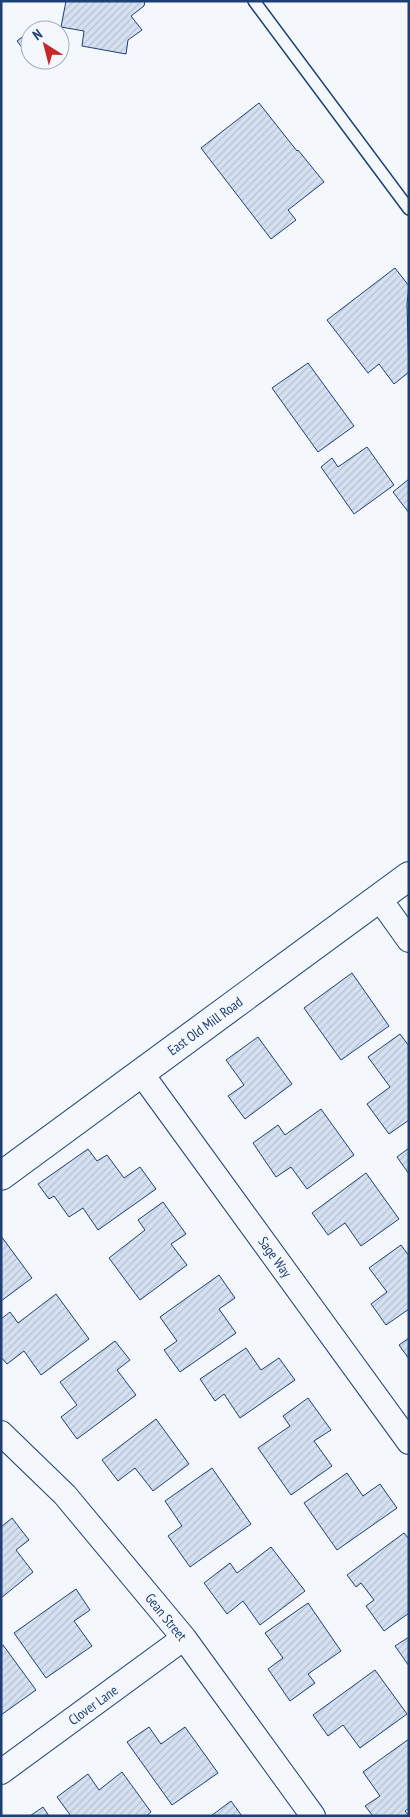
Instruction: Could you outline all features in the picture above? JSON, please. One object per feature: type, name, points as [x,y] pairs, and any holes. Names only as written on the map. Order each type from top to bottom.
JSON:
[{"type":"street","name":"East Old Mill Road","points":[[1,1176],[409,876]]},
{"type":"street","points":[[379,898],[409,940]]},
{"type":"street","name":"Sage Way","points":[[141,1073],[409,1442]]},
{"type":"street","name":"Gean Street","points":[[1,1433],[65,1495],[184,1638],[313,1816]]},
{"type":"street","name":"Clover Lane","points":[[1,1772],[184,1638]]},
{"type":"lane","points":[[254,1],[409,209]]},
{"type":"building","points":[[66,1],[145,1],[144,6],[131,16],[142,30],[128,40],[126,54],[82,46],[84,31],[70,29],[70,20],[62,20]]},
{"type":"building","points":[[259,103],[324,182],[288,210],[296,220],[271,239],[201,148]]},
{"type":"building","points":[[395,268],[409,286],[407,304],[409,372],[394,384],[379,364],[368,373],[327,320]]},
{"type":"building","points":[[308,363],[354,426],[318,452],[272,388]]},
{"type":"building","points":[[367,447],[394,485],[354,514],[321,467],[332,458],[338,467]]},
{"type":"building","points":[[409,479],[409,513],[393,492]]},
{"type":"building","points":[[352,973],[389,1026],[341,1060],[304,1008]]},
{"type":"building","points":[[400,1034],[409,1046],[409,1120],[389,1134],[367,1104],[390,1087],[368,1057]]},
{"type":"building","points":[[258,1037],[292,1084],[245,1119],[228,1096],[244,1085],[226,1060]]},
{"type":"building","points":[[321,1109],[354,1155],[307,1189],[291,1167],[276,1177],[253,1143],[278,1125],[285,1135]]},
{"type":"building","points":[[409,1148],[409,1174],[397,1157]]},
{"type":"building","points":[[88,1149],[97,1161],[107,1155],[124,1178],[140,1167],[156,1189],[98,1230],[83,1208],[69,1217],[54,1196],[49,1199],[38,1184]]},
{"type":"building","points":[[366,1173],[399,1219],[361,1246],[345,1223],[328,1235],[312,1213]]},
{"type":"building","points":[[163,1202],[186,1234],[171,1244],[187,1265],[140,1300],[109,1258],[145,1230],[138,1220]]},
{"type":"building","points":[[1,1236],[32,1278],[1,1301]]},
{"type":"building","points":[[401,1245],[409,1256],[409,1309],[386,1325],[371,1304],[387,1292],[369,1268]]},
{"type":"building","points":[[219,1275],[235,1298],[219,1309],[236,1333],[180,1372],[164,1350],[177,1341],[160,1317]]},
{"type":"building","points":[[56,1294],[89,1339],[41,1375],[24,1351],[7,1364],[1,1357],[1,1319],[10,1312],[18,1323]]},
{"type":"building","points":[[409,1338],[409,1359],[399,1345]]},
{"type":"building","points":[[115,1341],[130,1360],[117,1370],[136,1395],[77,1439],[61,1417],[77,1405],[60,1382]]},
{"type":"building","points":[[246,1348],[261,1370],[279,1358],[295,1380],[240,1418],[224,1394],[215,1401],[200,1379]]},
{"type":"building","points":[[308,1398],[331,1430],[314,1441],[332,1466],[291,1495],[258,1448],[290,1426],[283,1416]]},
{"type":"building","points":[[156,1419],[189,1464],[153,1491],[135,1468],[118,1481],[102,1460]]},
{"type":"building","points":[[212,1468],[251,1524],[190,1567],[168,1536],[182,1526],[165,1501]]},
{"type":"building","points":[[347,1473],[363,1496],[380,1484],[397,1508],[337,1550],[304,1503]]},
{"type":"building","points":[[12,1518],[29,1540],[16,1550],[33,1572],[1,1598],[1,1527]]},
{"type":"building","points":[[404,1533],[409,1539],[409,1613],[384,1631],[366,1606],[374,1600],[361,1583],[356,1587],[347,1575]]},
{"type":"building","points":[[271,1547],[305,1591],[260,1625],[243,1601],[227,1614],[204,1583],[230,1563],[237,1573]]},
{"type":"building","points":[[76,1589],[90,1610],[74,1621],[92,1646],[46,1678],[14,1633]]},
{"type":"building","points":[[308,1603],[341,1651],[308,1674],[315,1683],[290,1701],[268,1669],[283,1658],[265,1633]]},
{"type":"building","points":[[409,1637],[409,1666],[395,1646]]},
{"type":"building","points":[[3,1645],[36,1690],[1,1715],[1,1646]]},
{"type":"building","points":[[375,1670],[407,1714],[360,1748],[343,1725],[328,1736],[313,1715]]},
{"type":"building","points":[[149,1727],[161,1744],[185,1727],[218,1773],[172,1805],[127,1742]]},
{"type":"building","points":[[409,1739],[409,1808],[405,1811],[409,1816],[373,1816],[365,1806],[380,1796],[363,1772]]},
{"type":"building","points":[[122,1772],[151,1812],[146,1816],[71,1816],[57,1797],[88,1774],[99,1790]]},
{"type":"building","points":[[231,1801],[242,1816],[211,1816]]},
{"type":"building","points":[[43,1807],[49,1816],[30,1816]]}]
